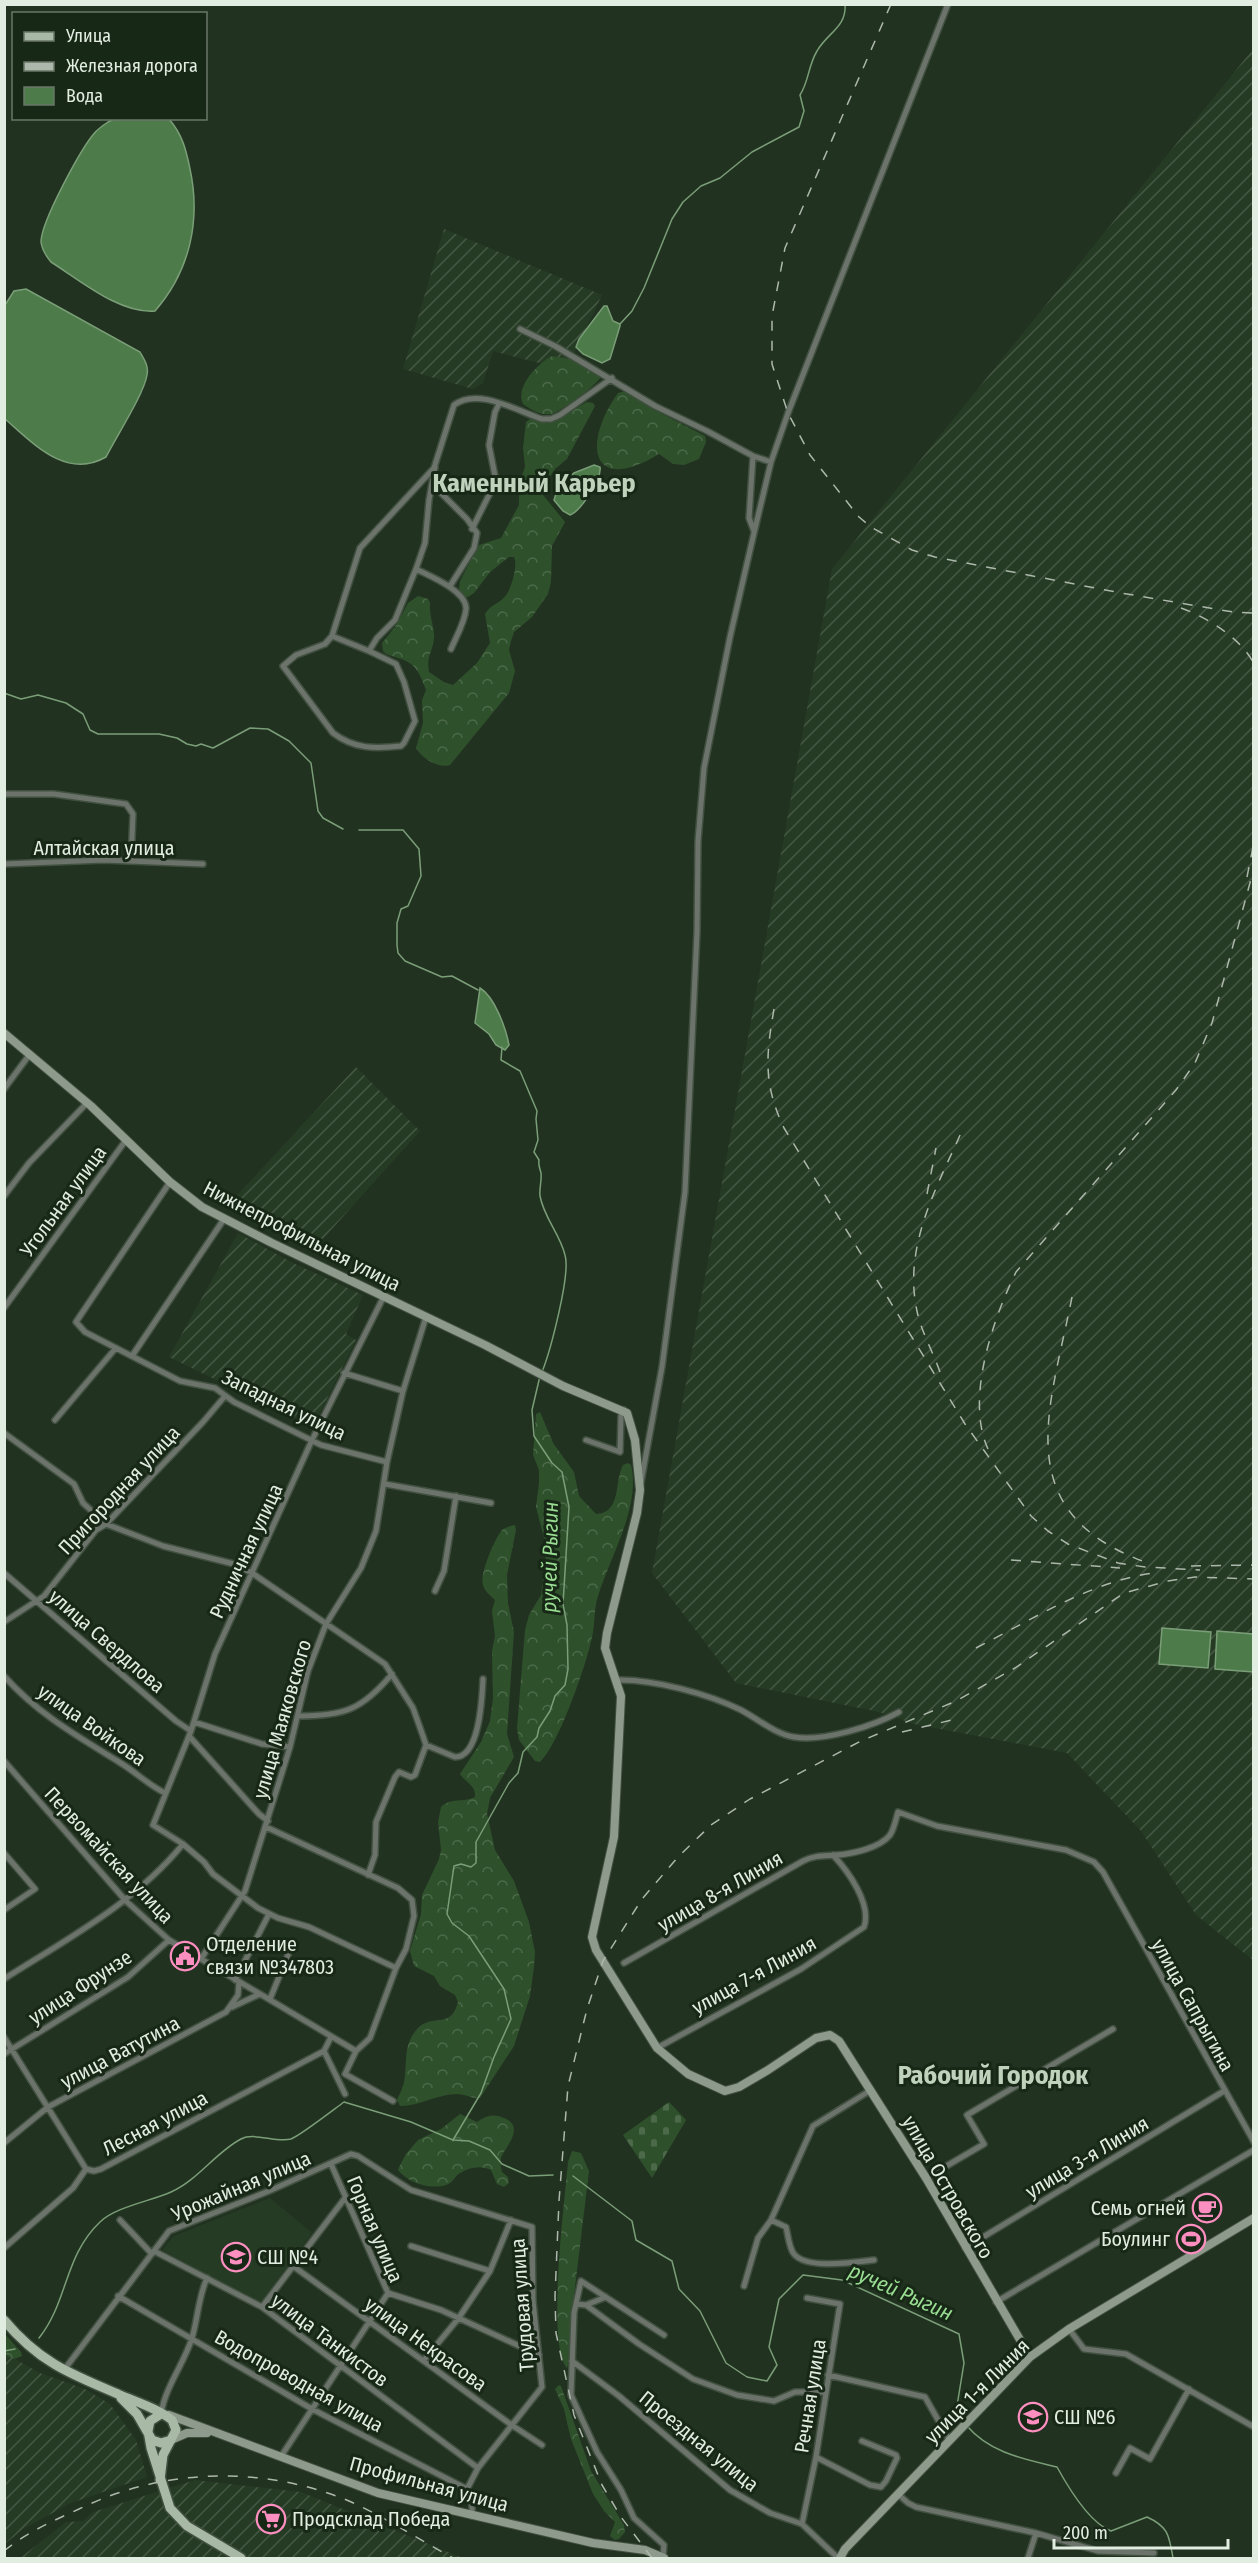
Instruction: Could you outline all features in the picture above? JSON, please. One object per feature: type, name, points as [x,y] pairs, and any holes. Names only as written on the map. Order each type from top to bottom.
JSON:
[{"type":"main road","name":"Профильная улица","points":[[4,2320],[35,2353],[64,2370],[161,2414]]},
{"type":"main road","name":"Профильная улица","points":[[117,2394],[137,2414],[148,2434],[167,2504],[177,2518],[241,2559]]},
{"type":"main road","points":[[160,2480],[163,2455],[175,2434],[176,2427],[172,2420],[161,2414],[150,2421],[148,2434],[158,2443],[171,2440]]},
{"type":"street","points":[[657,2048],[596,1950],[592,1937],[614,1837],[621,1696],[607,1658],[607,1634],[637,1513],[662,1367],[685,1192],[697,932],[698,842],[703,777],[730,637],[771,462],[788,413],[948,4]]},
{"type":"street","points":[[520,329],[612,378],[655,406],[753,456],[771,462]]},
{"type":"street","points":[[369,651],[377,638],[395,620],[425,543],[435,466],[454,405],[469,398],[481,398],[542,419],[551,419],[612,378]]},
{"type":"street","points":[[472,529],[496,481],[489,445],[495,412],[499,404]]},
{"type":"street","points":[[753,456],[749,519],[754,533]]},
{"type":"street","points":[[332,636],[396,664],[404,682],[415,721],[401,746],[368,748],[340,738],[333,733],[283,666],[296,655],[325,644],[332,636],[360,548],[427,478],[435,466]]},
{"type":"street","points":[[433,485],[467,519],[477,533],[477,539],[450,586]]},
{"type":"street","points":[[416,569],[450,586],[464,601],[466,606],[451,649]]},
{"type":"street","points":[[4,794],[54,794],[116,801],[130,808],[133,820],[130,861]]},
{"type":"street","name":"Алтайская улица","points":[[4,864],[130,861],[203,864]]},
{"type":"street","name":"Нижнепрофильная улица","points":[[4,1033],[87,1103],[170,1182],[202,1207],[574,1391],[624,1410]]},
{"type":"street","points":[[4,1045],[14,1041]]},
{"type":"street","points":[[4,1089],[30,1054]]},
{"type":"street","points":[[4,1196],[29,1163],[87,1103]]},
{"type":"street","name":"Угольная улица","points":[[4,1308],[126,1140]]},
{"type":"street","name":"Западная улица","points":[[170,1182],[76,1322],[86,1332],[180,1381],[215,1388],[225,1396],[330,1448],[387,1462]]},
{"type":"street","points":[[132,1356],[224,1219]]},
{"type":"street","name":"Рудничная улица","points":[[183,1844],[153,1825],[194,1722],[215,1654],[344,1372],[384,1296]]},
{"type":"street","name":"улица Маяковского","points":[[201,1959],[242,1895],[268,1821],[290,1747],[308,1671],[326,1624],[369,1552],[376,1531],[387,1462],[403,1391],[426,1317]]},
{"type":"street","points":[[55,1420],[116,1348]]},
{"type":"street","points":[[344,1372],[403,1391]]},
{"type":"street","name":"Пригородная улица","points":[[4,1622],[44,1596],[96,1530],[106,1524],[225,1396]]},
{"type":"street","points":[[586,1440],[620,1452],[621,1416],[624,1410],[632,1425],[640,1490]]},
{"type":"street","points":[[4,1433],[74,1484],[83,1503],[106,1524],[163,1545],[234,1564],[252,1573],[379,1659],[392,1674],[413,1708],[426,1745],[423,1758],[413,1777],[399,1772],[394,1777],[376,1822],[375,1855],[368,1875]]},
{"type":"street","points":[[385,1484],[491,1503]]},
{"type":"street","points":[[435,1591],[444,1571],[456,1496]]},
{"type":"street","name":"улица Свердлова","points":[[4,1573],[190,1733],[259,1814],[268,1821]]},
{"type":"street","points":[[298,1716],[347,1712],[372,1695],[392,1674]]},
{"type":"street","name":"улица Войкова","points":[[4,1676],[36,1707],[81,1740],[122,1763],[149,1785],[165,1793]]},
{"type":"street","points":[[426,1745],[455,1757],[468,1752],[474,1740],[480,1714],[483,1679]]},
{"type":"street","points":[[617,1680],[631,1680],[704,1696],[739,1709],[777,1731],[793,1737],[822,1736],[868,1726],[899,1712]]},
{"type":"street","points":[[194,1722],[262,1744],[290,1747]]},
{"type":"street","name":"Первомайская улица","points":[[4,1761],[126,1901],[169,1941],[356,2051]]},
{"type":"street","name":"улица 8-я Линия","points":[[624,1963],[812,1856],[863,1850],[886,1838],[891,1833],[898,1812],[937,1826],[1066,1850],[1094,1862],[1109,1882]]},
{"type":"street","points":[[266,1827],[403,1891],[412,1900],[414,1916],[412,1933],[396,1968],[370,2038],[356,2051],[345,2074],[393,2102]]},
{"type":"street","points":[[4,1980],[126,1901],[169,1862],[183,1844],[204,1862],[213,1874],[269,1914],[309,1927],[396,1968]]},
{"type":"street","points":[[4,1853],[35,1889],[4,1910]]},
{"type":"street","name":"улица 7-я Линия","points":[[657,2048],[801,1969],[864,1927],[865,1908],[844,1867],[833,1855]]},
{"type":"street","name":"улица Сапрыгина","points":[[1109,1882],[1254,2142]]},
{"type":"street","points":[[231,2008],[238,1995],[237,1981],[269,1914]]},
{"type":"street","name":"улица Фрунзе","points":[[4,2054],[128,1977],[169,1941]]},
{"type":"street","points":[[270,2000],[288,1955]]},
{"type":"street","name":"улица Ватутина","points":[[4,2144],[48,2107],[260,1994]]},
{"type":"street","points":[[926,2178],[984,2144],[968,2115],[1113,2029]]},
{"type":"street","name":"улица Островского","points":[[657,2048],[688,2074],[725,2091],[738,2087],[768,2070],[816,2038],[834,2036],[926,2178],[1030,2357]]},
{"type":"street","points":[[4,2037],[86,2169]]},
{"type":"street","points":[[331,2037],[324,2051],[345,2094]]},
{"type":"street","name":"Лесная улица","points":[[4,2248],[73,2188],[86,2169],[94,2171],[101,2169],[324,2051]]},
{"type":"street","points":[[744,2286],[758,2238],[771,2220],[813,2126],[871,2090]]},
{"type":"street","name":"улица 3-я Линия","points":[[965,2248],[1224,2091]]},
{"type":"street","points":[[996,2302],[1254,2150]]},
{"type":"street","name":"Урожайная улица","points":[[64,2370],[118,2296],[170,2231],[351,2154]]},
{"type":"street","name":"Трудовая улица","points":[[351,2154],[365,2159],[411,2190],[528,2224],[532,2230],[532,2301],[541,2389],[478,2468],[467,2489]]},
{"type":"street","name":"Горная улица","points":[[282,2455],[388,2293],[331,2164]]},
{"type":"street","points":[[262,2307],[345,2198]]},
{"type":"street","name":"улица 1-я Линия","points":[[839,2559],[845,2549],[1030,2357],[1069,2329],[1254,2218]]},
{"type":"street","name":"улица Танкистов","points":[[120,2220],[153,2252],[262,2307],[478,2468]]},
{"type":"street","points":[[424,2360],[458,2319],[490,2271],[511,2220]]},
{"type":"street","points":[[771,2220],[786,2227],[792,2250],[801,2259],[834,2264],[874,2260]]},
{"type":"street","points":[[411,2246],[490,2271]]},
{"type":"street","name":"улица Некрасова","points":[[293,2266],[542,2445]]},
{"type":"street","points":[[161,2414],[164,2400],[192,2338],[199,2298],[207,2278]]},
{"type":"street","points":[[664,2335],[581,2281],[576,2304],[571,2394],[587,2432],[634,2518],[662,2542],[664,2558]]},
{"type":"street","points":[[388,2293],[420,2302],[539,2355]]},
{"type":"street","name":"Водопроводная улица","points":[[118,2296],[312,2409],[467,2489]]},
{"type":"street","points":[[576,2304],[586,2305],[606,2297]]},
{"type":"street","name":"Речная улица","points":[[802,2524],[816,2457],[840,2304],[807,2298]]},
{"type":"street","points":[[586,2305],[686,2374],[728,2392],[774,2401],[795,2392],[825,2392]]},
{"type":"street","points":[[1069,2329],[1084,2349],[1126,2354],[1254,2427]]},
{"type":"street","name":"Проездная улица","points":[[572,2361],[619,2396],[730,2490],[770,2513],[802,2524],[839,2559]]},
{"type":"street","points":[[828,2375],[921,2395],[928,2400],[950,2441]]},
{"type":"street","points":[[1116,2473],[1130,2448],[1150,2459],[1188,2389]]},
{"type":"street","name":"Профильная улица","points":[[161,2414],[282,2455],[378,2493],[622,2549],[653,2552],[664,2558]]},
{"type":"street","name":"Профильная улица","points":[[171,2440],[193,2432],[217,2434]]},
{"type":"street","points":[[816,2457],[870,2485],[881,2487],[897,2458],[896,2455],[862,2441]]},
{"type":"street","points":[[467,2489],[472,2505],[472,2516]]},
{"type":"street","points":[[898,2494],[916,2507],[1036,2533],[1098,2551],[1154,2553]]},
{"type":"street","points":[[1028,2559],[1036,2533]]},
{"type":"shaded area","points":[[1253,49],[1253,1960],[1196,1915],[1141,1831],[1067,1753],[914,1724],[879,1712],[736,1683],[652,1573],[832,569]]},
{"type":"shaded area","points":[[444,229],[602,295],[570,362],[547,365],[493,351],[483,383],[473,389],[403,369]]},
{"type":"shaded area","points":[[356,1067],[420,1131],[313,1250],[227,1206]]},
{"type":"shaded area","points":[[238,1233],[293,1263],[363,1295],[346,1334],[356,1340],[313,1427],[169,1357]]},
{"type":"shaded area","points":[[270,2198],[312,2233],[260,2303],[162,2250],[174,2236]]},
{"type":"shaded area","points":[[4,2353],[40,2373],[85,2389],[110,2404],[136,2440],[147,2477],[71,2503],[23,2529],[5,2544]]},
{"type":"shaded area","points":[[195,2480],[301,2492],[463,2558],[20,2558],[66,2522],[83,2521],[93,2512]]},
{"type":"green space","points":[[552,356],[575,360],[601,376],[570,403],[556,412],[543,414],[523,404],[522,390],[534,370]]},
{"type":"green space","points":[[626,392],[649,407],[705,436],[706,442],[699,459],[684,465],[673,464],[659,454],[636,465],[618,469],[606,466],[599,458],[597,445],[600,430],[618,393]]},
{"type":"green space","points":[[587,402],[595,406],[567,459],[555,469],[542,488],[543,495],[565,522],[552,546],[551,582],[548,594],[532,617],[514,632],[511,641],[509,650],[515,671],[509,693],[450,765],[436,764],[426,759],[416,748],[423,723],[422,700],[426,690],[419,674],[412,664],[386,654],[382,643],[395,627],[408,603],[418,596],[428,599],[430,603],[434,634],[428,661],[429,672],[453,685],[477,663],[490,643],[485,614],[507,594],[515,570],[514,557],[509,557],[490,572],[474,593],[468,597],[465,597],[459,589],[460,581],[479,545],[501,538],[519,505],[519,484],[525,467],[523,448],[526,422],[530,419],[555,420]]},
{"type":"green space","points":[[540,1412],[553,1443],[574,1472],[579,1496],[596,1514],[610,1508],[614,1502],[623,1465],[628,1463],[631,1465],[633,1481],[628,1514],[598,1596],[594,1628],[579,1680],[556,1738],[540,1762],[535,1761],[519,1740],[517,1728],[525,1630],[529,1615],[541,1595],[546,1554],[536,1507],[539,1470],[533,1455],[536,1414]]},
{"type":"green space","points":[[515,1525],[507,1575],[508,1603],[514,1632],[507,1734],[514,1757],[490,1798],[487,1814],[495,1850],[514,1881],[529,1922],[535,1952],[530,1996],[514,2046],[480,2098],[460,2094],[450,2095],[400,2106],[397,2100],[405,2075],[406,2054],[413,2034],[424,2024],[451,2016],[458,2002],[455,1995],[440,1986],[434,1976],[414,1966],[410,1951],[421,1914],[422,1895],[441,1850],[438,1822],[441,1807],[449,1802],[475,1797],[472,1787],[460,1774],[481,1742],[490,1721],[493,1698],[492,1651],[495,1636],[492,1611],[495,1600],[484,1587],[483,1573],[499,1534],[502,1530]]},
{"type":"green space","points":[[669,2102],[686,2120],[652,2178],[623,2135]]},
{"type":"green space","points":[[460,2114],[477,2122],[490,2116],[500,2116],[513,2126],[514,2132],[501,2160],[502,2172],[508,2177],[509,2183],[504,2187],[497,2184],[491,2170],[483,2168],[467,2169],[448,2184],[433,2187],[413,2182],[398,2170],[406,2154],[418,2140],[441,2129]]},
{"type":"green space","points":[[572,2151],[581,2153],[589,2171],[572,2312],[570,2358],[567,2368],[561,2354],[557,2302],[568,2162]]},
{"type":"green space","points":[[4,2333],[22,2356],[14,2359],[5,2355]]},
{"type":"green space","points":[[559,2385],[591,2471],[624,2525],[625,2532],[619,2539],[615,2540],[610,2536],[615,2522],[604,2511],[593,2494],[571,2439],[564,2409],[555,2389]]},
{"type":"water","points":[[112,120],[170,120],[185,148],[193,188],[194,207],[190,244],[177,279],[155,311],[142,311],[128,307],[101,295],[51,262],[44,253],[41,242],[47,219],[86,145],[102,126]]},
{"type":"water","points":[[26,289],[140,352],[147,366],[145,383],[106,457],[91,463],[77,464],[64,461],[39,448],[5,419],[5,305],[14,291]]},
{"type":"water","points":[[604,306],[607,306],[613,321],[620,326],[610,359],[602,363],[583,354],[576,347],[579,339]]},
{"type":"water","points":[[594,465],[600,467],[600,472],[590,494],[575,512],[570,515],[563,511],[554,500],[558,487],[574,473]]},
{"type":"water","points":[[480,988],[490,998],[502,1022],[509,1045],[505,1050],[496,1045],[489,1034],[475,1023]]},
{"type":"water","points":[[1162,1628],[1211,1632],[1208,1668],[1159,1664]]},
{"type":"water","points":[[1217,1631],[1253,1634],[1253,1672],[1215,1669]]},
{"type":"waterway","points":[[620,324],[632,311],[644,288],[672,219],[683,202],[701,186],[720,178],[752,152],[799,127],[804,111],[800,95],[812,62],[821,45],[843,19],[845,4]]},
{"type":"waterway","name":"ручей Рыгин","points":[[4,693],[21,699],[38,695],[66,703],[83,714],[90,730],[98,734],[159,734],[177,738],[187,744],[196,746],[201,744],[213,748],[250,728],[268,729],[289,741],[311,763],[318,811],[323,818],[343,829]]},
{"type":"waterway","name":"ручей Рыгин","points":[[359,830],[403,830],[419,849],[421,876],[408,906],[401,909],[397,923],[398,953],[405,961],[442,977],[452,976],[478,990]]},
{"type":"waterway","name":"ручей Рыгин","points":[[502,1047],[501,1060],[520,1071],[537,1111],[538,1140],[534,1152],[539,1160],[541,1173],[540,1196],[565,1255],[562,1295],[542,1372]]},
{"type":"waterway","name":"ручей Рыгин","points":[[453,2140],[481,2093],[511,2019],[504,1989],[469,1936],[452,1923],[447,1914],[454,1866],[461,1864],[471,1867],[476,1863],[476,1842],[509,1783],[518,1773],[523,1752],[537,1737],[555,1696],[565,1685],[568,1669],[567,1625],[563,1604],[569,1507],[562,1472],[552,1463],[534,1436],[532,1410],[540,1376]]},
{"type":"waterway","name":"ручей Рыгин","points":[[39,2338],[56,2309],[79,2249],[100,2222],[124,2208],[181,2187],[223,2151],[241,2139],[246,2137],[291,2139],[344,2102],[411,2122],[453,2140],[469,2141],[490,2150],[502,2164],[529,2176],[553,2175]]},
{"type":"waterway","name":"ручей Рыгин","points":[[573,2176],[632,2221],[636,2240],[672,2261],[679,2289],[700,2311],[726,2363],[747,2377],[767,2381],[777,2365],[769,2347],[779,2299],[803,2275],[842,2280],[959,2334],[964,2363],[956,2412],[964,2422]]},
{"type":"waterway","name":"ручей Рыгин","points":[[4,2351],[15,2349]]},
{"type":"waterway","name":"ручей Рыгин","points":[[967,2426],[986,2443],[997,2449],[1020,2458],[1057,2467],[1073,2494],[1103,2527],[1111,2531],[1147,2517],[1154,2521],[1167,2533],[1173,2558]]},
{"type":"railway","points":[[891,4],[785,248],[772,316],[772,364],[788,413],[810,455],[859,517],[871,527],[912,550],[935,557],[1121,593],[1233,612],[1254,613]]},
{"type":"railway","points":[[1181,608],[1223,630],[1241,646],[1254,664]]},
{"type":"railway","points":[[1247,877],[1254,842]]},
{"type":"railway","points":[[988,1449],[979,1407],[981,1383],[991,1335],[1007,1291],[1016,1272],[1176,1090],[1195,1063],[1212,1023],[1254,868]]},
{"type":"railway","points":[[774,1009],[768,1055],[769,1083],[784,1128],[965,1424],[1031,1516],[1068,1544],[1118,1563],[1200,1570]]},
{"type":"railway","points":[[940,1372],[917,1311],[914,1264],[924,1219],[961,1133]]},
{"type":"railway","points":[[927,1194],[936,1148]]},
{"type":"railway","points":[[1072,1297],[1049,1417],[1048,1452],[1055,1485],[1072,1515],[1101,1541],[1145,1562]]},
{"type":"railway","points":[[1011,1560],[1120,1568]]},
{"type":"railway","points":[[1191,1566],[1254,1565]]},
{"type":"railway","points":[[976,1648],[1084,1593],[1107,1584],[1153,1573]]},
{"type":"railway","points":[[652,2558],[621,2517],[602,2485],[574,2415],[556,2333],[555,2296],[559,2201],[568,2086],[587,2009],[603,1961],[642,1899],[678,1857],[711,1825],[750,1799],[861,1741],[956,1701],[1015,1668],[1124,1593],[1168,1581],[1195,1577],[1254,1579]]},
{"type":"railway","points":[[902,1732],[956,1719]]},
{"type":"railway","points":[[4,2551],[40,2527],[111,2495],[144,2485],[213,2476],[282,2481],[316,2489],[362,2507],[453,2558]]},
{"type":"place","name":"Отделение связи №347803","points":[[185,1956]]},
{"type":"place","name":"Семь огней","points":[[1207,2208]]},
{"type":"place","name":"Боулинг","points":[[1191,2239]]},
{"type":"place","name":"СШ №4","points":[[236,2257]]},
{"type":"place","name":"СШ №6","points":[[1033,2417]]},
{"type":"place","name":"Продсклад Победа","points":[[271,2519]]},
{"type":"district","name":"Каменный Карьер","points":[[534,483]]},
{"type":"district","name":"Рабочий Городок","points":[[993,2075]]}]
